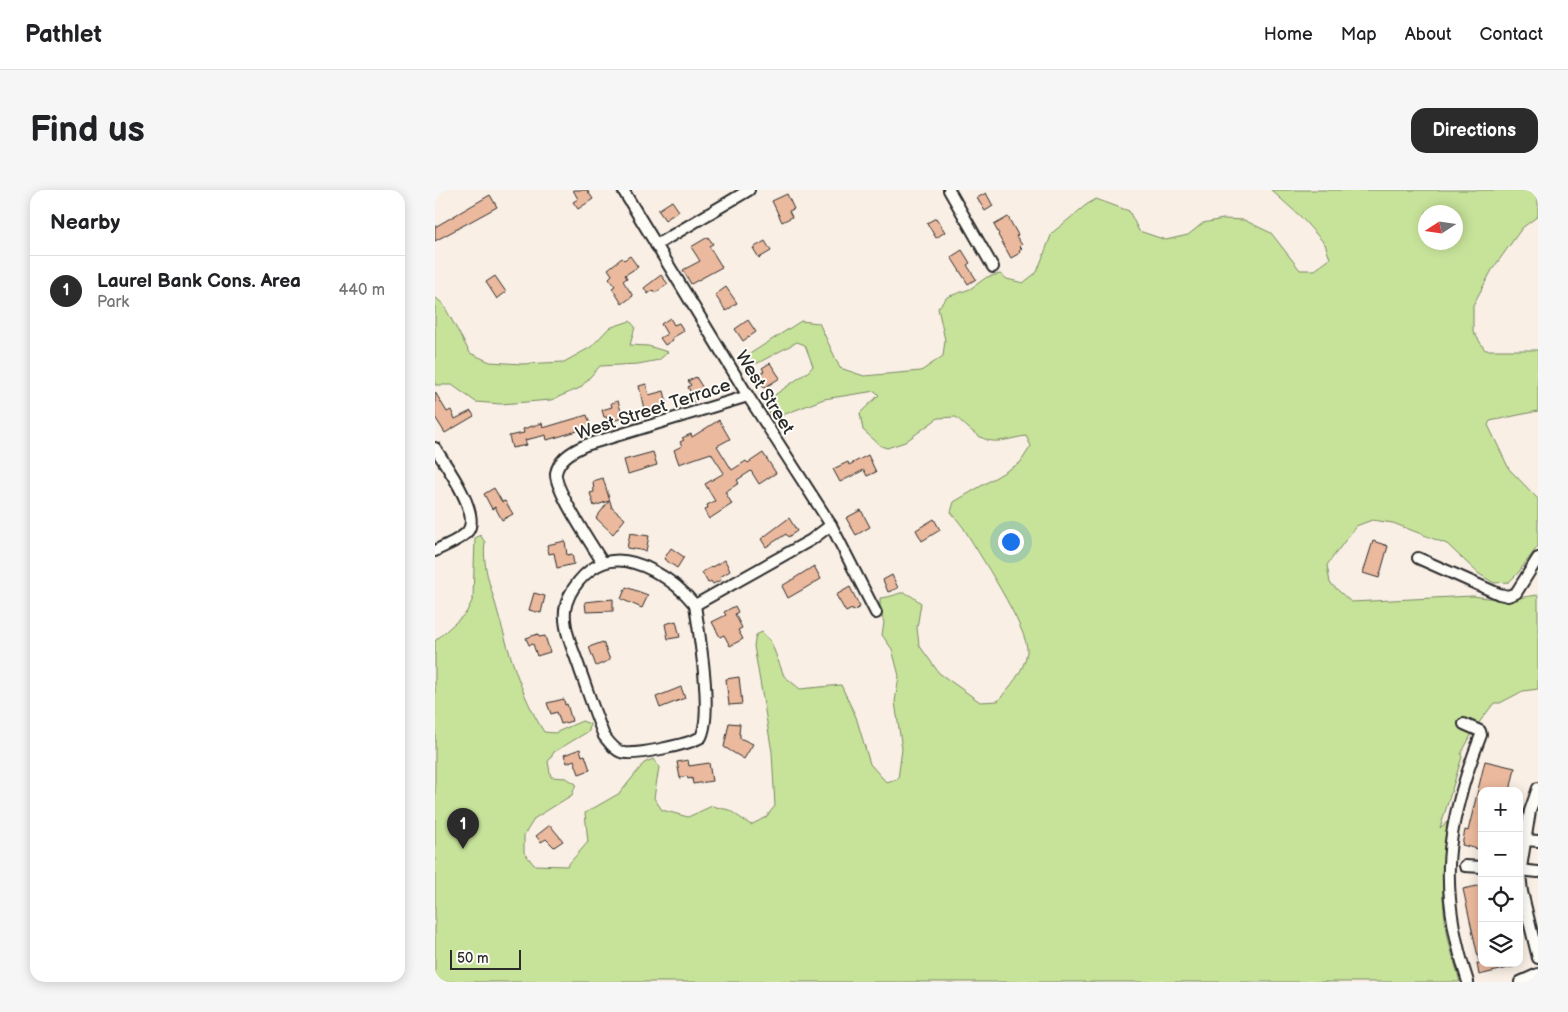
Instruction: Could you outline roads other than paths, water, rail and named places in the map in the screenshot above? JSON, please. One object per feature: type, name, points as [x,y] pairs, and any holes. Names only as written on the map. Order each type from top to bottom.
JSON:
[{"type":"street","name":"West Street","points":[[623,190],[748,396],[831,525],[876,613]]},
{"type":"street","points":[[656,245],[749,190]]},
{"type":"street","points":[[949,190],[993,267]]},
{"type":"street","name":"West Street Terrace","points":[[603,563],[557,483],[557,472],[565,457],[593,442],[748,396]]},
{"type":"street","points":[[435,448],[466,501],[471,514],[470,528],[463,535],[435,550]]},
{"type":"street","points":[[695,605],[811,540],[831,525]]},
{"type":"street","points":[[1418,558],[1499,594],[1508,596],[1516,593],[1538,558]]},
{"type":"street","points":[[615,560],[626,561],[656,572],[678,586],[695,605],[706,701],[706,721],[701,737],[688,743],[639,753],[622,753],[612,746],[604,736],[569,638],[565,619],[567,602],[578,582],[589,571],[603,563],[615,560]]},
{"type":"street","points":[[1464,724],[1480,731],[1481,735],[1458,801],[1451,838],[1448,879],[1452,921],[1468,982]]},
{"type":"street","points":[[1523,852],[1530,811],[1538,788]]},
{"type":"street","points":[[1525,840],[1538,842]]},
{"type":"street","points":[[1465,866],[1478,867]]},
{"type":"street","points":[[1523,870],[1538,872]]},
{"type":"street","points":[[1521,877],[1522,892],[1538,958]]},
{"type":"street","points":[[1520,982],[1538,974]]},
{"type":"place","name":"Laurel Bank Cons. Area","points":[[463,849]]}]
